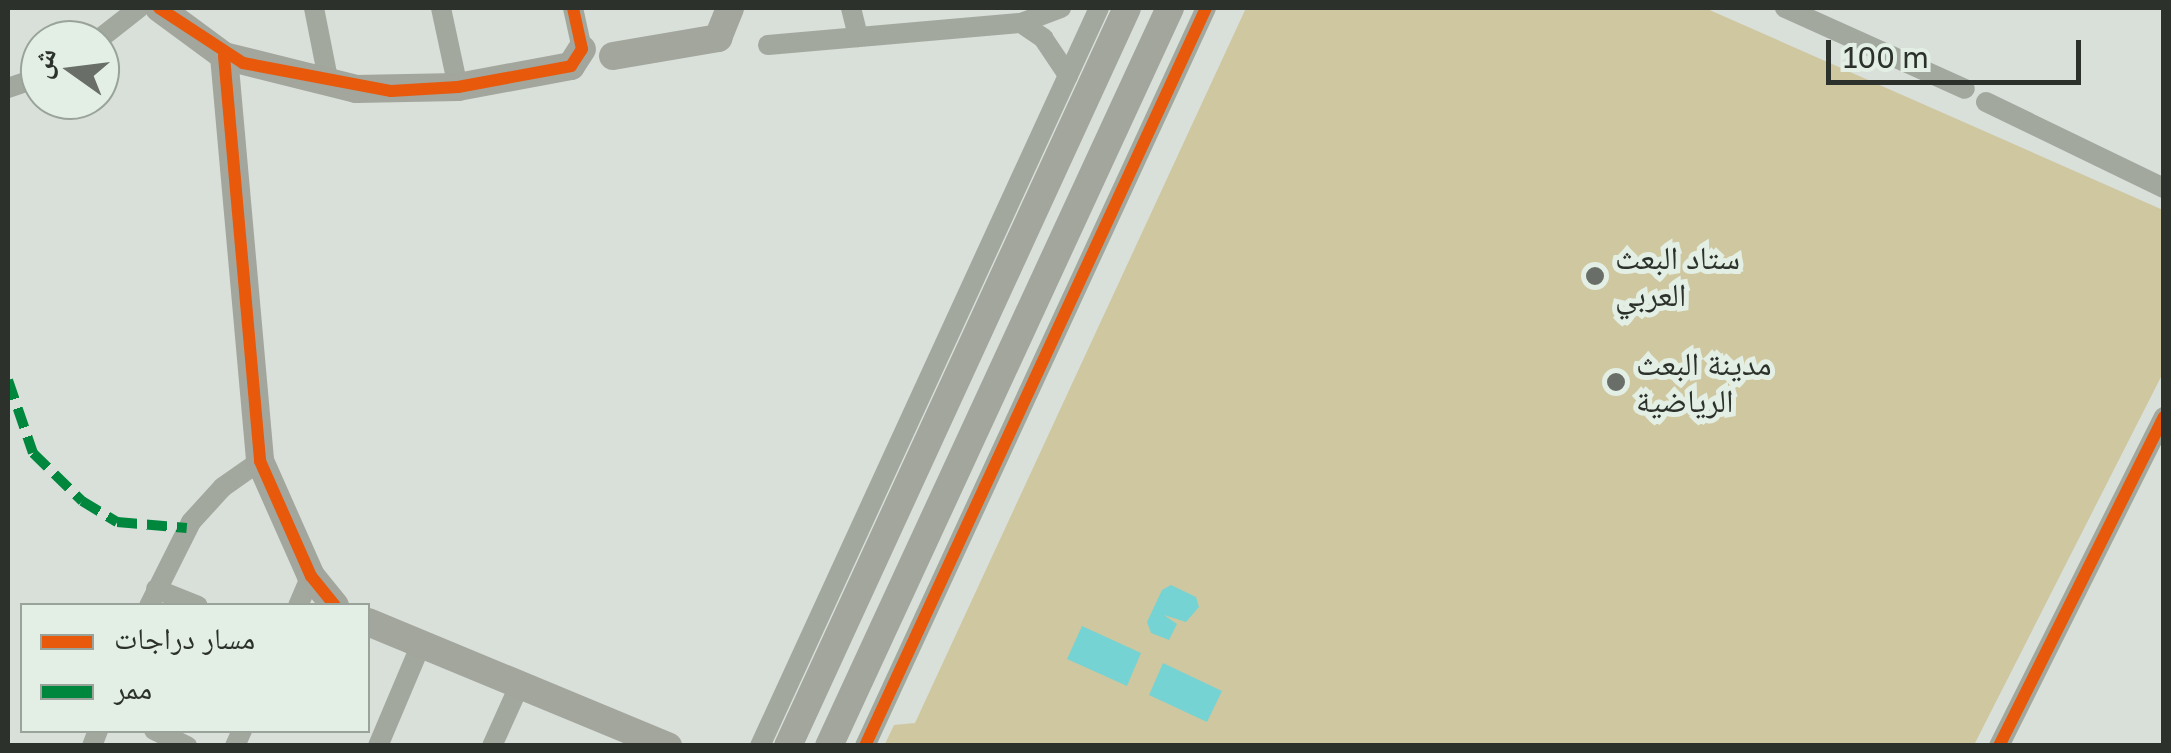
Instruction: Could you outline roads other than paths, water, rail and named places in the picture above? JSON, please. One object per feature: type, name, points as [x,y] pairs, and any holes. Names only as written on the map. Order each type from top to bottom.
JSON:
[{"type":"main road","points":[[159,8],[224,56],[328,84],[372,91],[458,87],[571,66],[582,49]]},
{"type":"main road","points":[[613,56],[718,38],[730,8]]},
{"type":"main road","points":[[788,746],[1128,8]]},
{"type":"main road","points":[[829,746],[1170,8]]},
{"type":"main road","points":[[224,56],[260,461],[311,576],[333,603]]},
{"type":"main road","points":[[370,623],[656,743]]},
{"type":"street","points":[[314,8],[328,84]]},
{"type":"street","points":[[441,8],[458,87]]},
{"type":"street","points":[[574,8],[582,49]]},
{"type":"street","points":[[851,8],[858,37]]},
{"type":"street","points":[[1021,23],[1061,8]]},
{"type":"street","points":[[760,746],[1100,8]]},
{"type":"street","points":[[865,746],[1206,8]]},
{"type":"street","points":[[1785,8],[1965,89]]},
{"type":"street","points":[[768,45],[858,37],[974,16],[1021,23],[1043,38],[1068,75]]},
{"type":"street","points":[[1986,102],[2164,188]]},
{"type":"street","points":[[1999,746],[2164,416]]},
{"type":"street","points":[[183,603],[152,597],[191,522],[223,487],[260,461]]},
{"type":"street","points":[[299,603],[311,576]]},
{"type":"street","points":[[378,746],[421,644]]},
{"type":"street","points":[[492,746],[520,684]]},
{"type":"street","points":[[160,733],[187,746]]},
{"type":"water","points":[[1171,585],[1196,597],[1199,607],[1186,622],[1164,615],[1177,624],[1169,640],[1151,633],[1147,622],[1162,590]]},
{"type":"water","points":[[1082,626],[1141,653],[1127,686],[1067,659]]},
{"type":"water","points":[[1163,663],[1222,691],[1207,722],[1149,695]]},
{"type":"place","name":"ستاد البعث العربي","points":[[1595,276]]},
{"type":"place","name":"مدينة البعث الرياضية","points":[[1616,382]]}]
